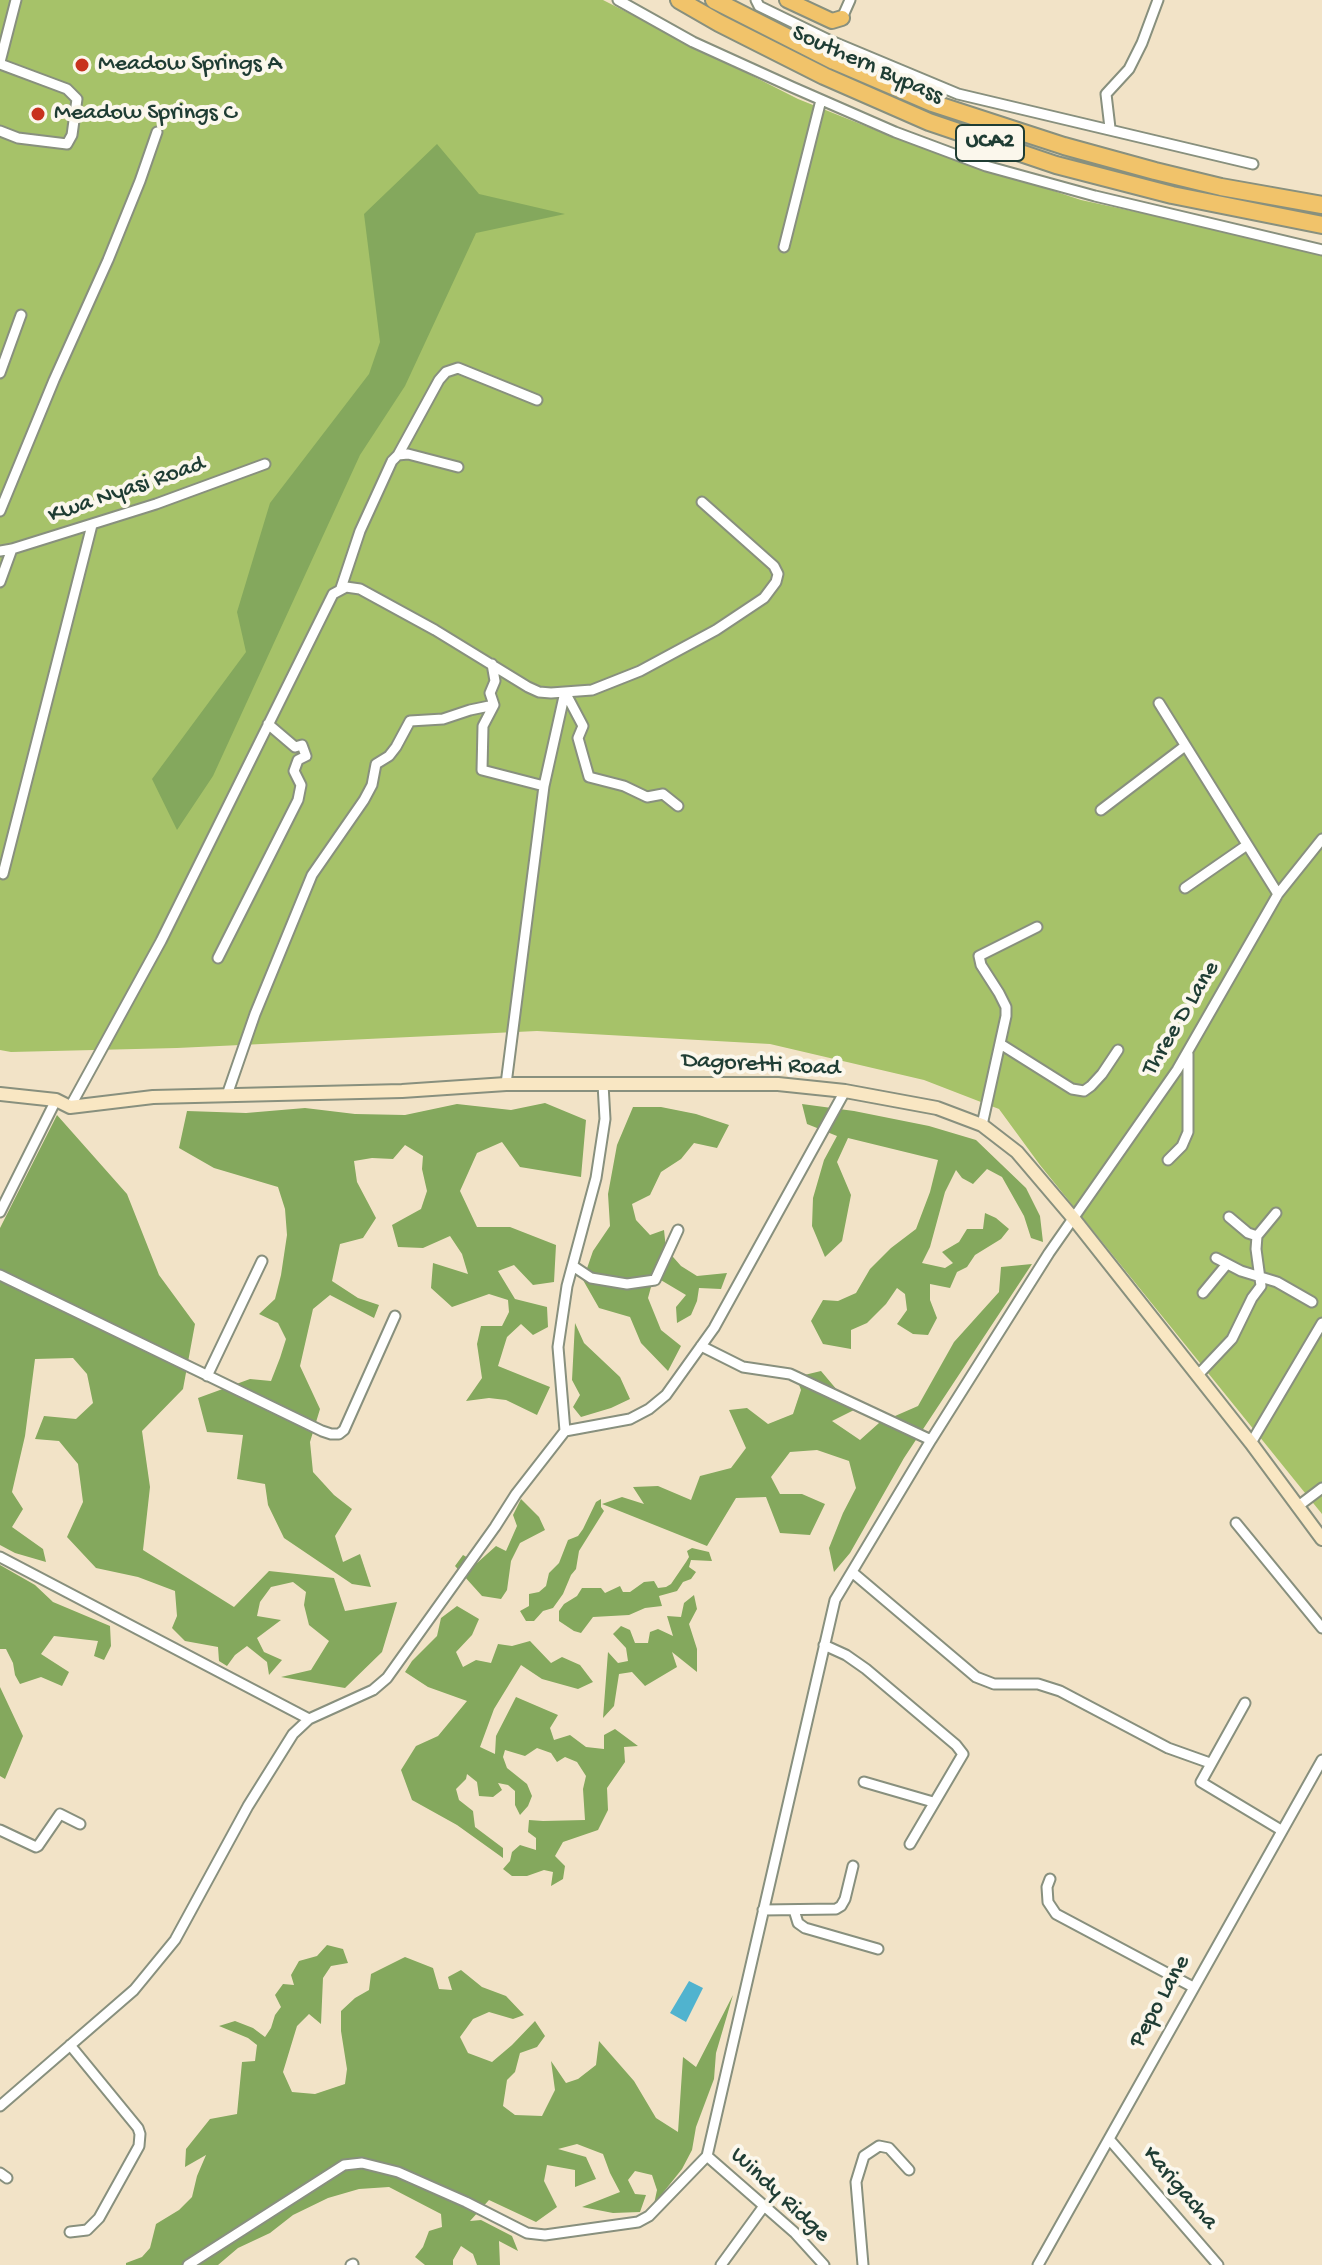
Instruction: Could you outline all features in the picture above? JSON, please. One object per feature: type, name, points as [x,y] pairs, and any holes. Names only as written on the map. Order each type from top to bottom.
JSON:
[{"type":"highway","name":"Southern Bypass","points":[[679,0],[824,76],[929,122],[1056,165],[1172,195],[1322,225]]},
{"type":"highway","name":"Southern Bypass","points":[[714,0],[834,61],[932,103],[1064,146],[1155,171],[1221,187],[1322,205]]},
{"type":"main road","points":[[787,0],[832,21],[842,18]]},
{"type":"main road","name":"Dagoretti Road","points":[[70,1107],[153,1097],[402,1091],[506,1084],[778,1084],[845,1091],[937,1108],[982,1125],[1017,1152],[1074,1219],[1251,1443],[1322,1539]]},
{"type":"main road","points":[[0,1094],[56,1100],[70,1107]]},
{"type":"street","points":[[0,131],[18,138],[67,144],[72,135],[77,99],[67,89],[0,63],[16,0]]},
{"type":"street","points":[[618,0],[693,42],[821,100],[986,166],[1095,196],[1322,250]]},
{"type":"street","points":[[756,0],[759,6],[831,41],[958,94],[1253,164]]},
{"type":"street","points":[[842,18],[850,0]]},
{"type":"street","points":[[1110,128],[1106,94],[1129,69],[1158,0]]},
{"type":"street","points":[[784,247],[821,100]]},
{"type":"street","points":[[0,511],[108,260],[157,132]]},
{"type":"street","points":[[0,373],[21,315]]},
{"type":"street","points":[[341,588],[360,531],[392,461],[446,372],[458,368],[537,400]]},
{"type":"street","points":[[398,455],[408,454],[458,467]]},
{"type":"street","name":"Kwa Nyasi Road","points":[[0,551],[92,525],[265,464]]},
{"type":"street","points":[[70,1107],[161,941],[333,594],[341,588],[360,589],[528,687],[551,693],[592,690],[679,652],[764,598],[776,582],[778,574],[774,566],[702,502]]},
{"type":"street","points":[[3,874],[92,525]]},
{"type":"street","points":[[0,582],[12,549]]},
{"type":"street","points":[[492,664],[495,681],[490,693],[494,705],[483,726],[482,770],[544,786]]},
{"type":"street","points":[[506,1084],[544,786],[565,692]]},
{"type":"street","points":[[565,692],[583,726],[578,738],[589,777],[624,786],[647,797],[663,794],[678,806]]},
{"type":"street","points":[[1159,703],[1278,894]]},
{"type":"street","points":[[227,1095],[255,1014],[312,875],[364,800],[372,785],[376,764],[389,756],[410,721],[443,719],[494,705]]},
{"type":"street","points":[[218,958],[298,800],[301,785],[294,771],[298,760],[306,756],[302,745],[295,747],[268,724]]},
{"type":"street","points":[[1101,810],[1185,746]]},
{"type":"street","name":"Three D Lane","points":[[707,2156],[835,1600],[1049,1253],[1188,1051],[1278,894],[1322,839]]},
{"type":"street","points":[[1185,888],[1247,845]]},
{"type":"street","points":[[982,1125],[1002,1045],[1006,1007],[981,965],[979,956],[1037,927]]},
{"type":"street","points":[[1002,1045],[1072,1089],[1084,1091],[1102,1074],[1118,1050]]},
{"type":"street","points":[[1168,1160],[1182,1146],[1188,1132],[1188,1051]]},
{"type":"street","points":[[565,1431],[558,1347],[573,1266],[596,1178],[605,1119],[603,1084]]},
{"type":"street","points":[[0,2106],[134,1990],[175,1940],[293,1734],[309,1719],[373,1690],[387,1678],[516,1494],[565,1431],[630,1419],[666,1395],[714,1328],[845,1091]]},
{"type":"street","points":[[0,1212],[56,1100]]},
{"type":"street","points":[[1197,1376],[1232,1339],[1261,1286],[1257,1236],[1276,1213]]},
{"type":"street","points":[[1229,1217],[1248,1233],[1257,1236]]},
{"type":"street","points":[[573,1266],[591,1278],[627,1284],[655,1280],[678,1230]]},
{"type":"street","points":[[1216,1258],[1261,1279],[1277,1282],[1312,1302]]},
{"type":"street","points":[[207,1376],[262,1261]]},
{"type":"street","points":[[1203,1293],[1227,1264]]},
{"type":"street","points":[[0,1275],[322,1431],[339,1434],[344,1430],[395,1316]]},
{"type":"street","points":[[1251,1443],[1322,1323]]},
{"type":"street","points":[[701,1346],[743,1367],[790,1374],[931,1440]]},
{"type":"street","points":[[1297,1507],[1322,1488]]},
{"type":"street","points":[[1236,1523],[1322,1628]]},
{"type":"street","points":[[0,1557],[309,1719]]},
{"type":"street","points":[[852,1572],[976,1677],[994,1684],[1038,1684],[1060,1691],[1168,1748],[1210,1763]]},
{"type":"street","points":[[824,1645],[866,1669],[963,1754],[910,1844]]},
{"type":"street","points":[[1245,1703],[1201,1779],[1203,1785],[1281,1830]]},
{"type":"street","name":"Pepo Lane","points":[[1038,2265],[1322,1760]]},
{"type":"street","points":[[864,1782],[933,1802]]},
{"type":"street","points":[[0,1830],[36,1847],[60,1814],[80,1824]]},
{"type":"street","points":[[763,1910],[830,1910],[841,1906],[853,1866]]},
{"type":"street","points":[[1050,1879],[1048,1902],[1056,1914],[1193,1987]]},
{"type":"street","points":[[794,1910],[798,1923],[805,1928],[878,1949]]},
{"type":"street","points":[[70,2045],[140,2134],[139,2146],[99,2218],[87,2230],[70,2232]]},
{"type":"street","name":"Karigacha","points":[[1109,2139],[1218,2265]]},
{"type":"street","points":[[863,2265],[856,2182],[864,2156],[879,2146],[889,2148],[909,2170]]},
{"type":"street","points":[[188,2265],[344,2165],[362,2163],[398,2172],[527,2233],[545,2235],[638,2222],[649,2216],[707,2156]]},
{"type":"street","name":"Windy Ridge","points":[[707,2156],[794,2232],[824,2265]]},
{"type":"street","points":[[721,2265],[764,2206]]},
{"type":"green space","points":[[0,0],[603,0],[798,99],[903,141],[1081,200],[1322,252],[1322,1514],[1040,1165],[999,1109],[924,1080],[770,1044],[537,1031],[177,1048],[0,1050]]},
{"type":"green space","points":[[437,144],[479,194],[565,214],[476,233],[405,386],[360,455],[213,776],[177,830],[152,779],[246,652],[237,612],[270,503],[369,374],[380,342],[364,214]]},
{"type":"green space","points":[[545,1103],[586,1120],[581,1177],[520,1167],[502,1142],[477,1153],[460,1191],[477,1227],[510,1227],[556,1245],[554,1282],[533,1285],[514,1265],[498,1271],[515,1299],[547,1307],[548,1327],[533,1335],[521,1324],[507,1337],[498,1366],[550,1387],[537,1415],[506,1400],[489,1398],[466,1401],[482,1378],[477,1344],[481,1326],[502,1326],[509,1312],[508,1300],[489,1294],[452,1307],[431,1288],[433,1263],[468,1274],[462,1254],[450,1236],[423,1248],[398,1247],[392,1225],[421,1209],[427,1191],[422,1169],[423,1156],[405,1145],[393,1159],[354,1161],[357,1182],[376,1218],[363,1238],[340,1244],[332,1281],[358,1298],[379,1305],[374,1318],[330,1295],[313,1309],[300,1366],[320,1409],[310,1442],[313,1472],[352,1509],[335,1536],[343,1562],[360,1554],[371,1587],[352,1584],[284,1538],[268,1505],[265,1484],[237,1479],[243,1435],[207,1432],[198,1398],[250,1379],[271,1381],[286,1339],[278,1323],[259,1314],[275,1299],[287,1235],[285,1209],[278,1187],[214,1168],[179,1148],[187,1111],[246,1113],[305,1108],[355,1114],[405,1115],[457,1104],[511,1110]]},
{"type":"green space","points":[[802,1104],[929,1126],[976,1140],[1026,1188],[1040,1216],[1043,1242],[1031,1238],[1024,1216],[1002,1177],[987,1169],[973,1184],[956,1170],[945,1192],[930,1247],[922,1263],[945,1268],[953,1263],[942,1252],[959,1242],[967,1229],[983,1229],[985,1213],[1009,1229],[1001,1239],[975,1255],[967,1267],[957,1272],[950,1288],[930,1284],[930,1300],[937,1318],[928,1335],[913,1334],[897,1324],[907,1310],[905,1294],[897,1288],[867,1323],[851,1330],[851,1349],[823,1344],[811,1321],[823,1300],[838,1301],[856,1293],[870,1269],[916,1229],[938,1160],[848,1138],[837,1162],[851,1195],[842,1241],[825,1257],[812,1226],[813,1198],[824,1160],[837,1136],[807,1124]]},
{"type":"green space","points":[[633,1107],[661,1107],[729,1125],[717,1148],[694,1143],[681,1159],[661,1172],[650,1195],[632,1204],[636,1220],[650,1235],[664,1230],[666,1249],[681,1266],[697,1276],[727,1273],[721,1289],[699,1288],[691,1315],[677,1323],[676,1307],[686,1295],[654,1276],[648,1298],[661,1330],[681,1346],[668,1371],[641,1343],[630,1317],[599,1308],[583,1280],[593,1251],[610,1226],[608,1194],[617,1145]]},
{"type":"green space","points":[[57,1115],[127,1194],[159,1275],[195,1324],[183,1389],[142,1431],[150,1487],[143,1550],[234,1607],[269,1571],[334,1578],[345,1611],[397,1602],[382,1652],[345,1688],[281,1677],[311,1670],[329,1641],[309,1625],[304,1605],[306,1592],[293,1582],[271,1587],[260,1602],[257,1616],[281,1620],[257,1638],[264,1652],[282,1660],[269,1675],[267,1662],[247,1646],[227,1666],[219,1661],[218,1647],[185,1641],[172,1628],[177,1616],[175,1591],[138,1577],[96,1568],[67,1537],[83,1502],[78,1464],[59,1441],[35,1439],[44,1416],[76,1419],[93,1403],[87,1374],[73,1358],[35,1359],[25,1436],[12,1492],[23,1509],[12,1527],[43,1549],[46,1562],[0,1545],[0,1228]]},
{"type":"green space","points":[[1032,1264],[904,1458],[850,1553],[834,1572],[829,1548],[856,1488],[849,1461],[817,1450],[790,1452],[771,1477],[780,1494],[802,1494],[825,1504],[810,1535],[780,1533],[766,1497],[736,1498],[707,1546],[602,1504],[622,1497],[644,1504],[633,1487],[658,1486],[691,1500],[700,1476],[731,1468],[746,1448],[729,1410],[747,1408],[768,1424],[793,1414],[801,1390],[796,1377],[821,1371],[854,1410],[832,1421],[860,1440],[879,1423],[918,1406],[954,1342],[999,1292],[1001,1267]]},
{"type":"green space","points":[[575,1323],[584,1343],[620,1377],[630,1399],[581,1417],[573,1407],[580,1395],[572,1380]]},
{"type":"green space","points":[[521,1499],[539,1517],[545,1530],[520,1543],[511,1561],[507,1590],[501,1599],[482,1596],[455,1566],[463,1555],[477,1563],[496,1546],[506,1551],[517,1526],[513,1515]]},
{"type":"green space","points":[[601,1499],[604,1511],[579,1551],[576,1569],[563,1594],[553,1608],[543,1611],[534,1621],[526,1621],[520,1611],[529,1606],[529,1594],[539,1592],[546,1586],[549,1573],[559,1563],[568,1540],[578,1536],[596,1502]]},
{"type":"green space","points":[[692,1548],[709,1552],[712,1561],[691,1560],[689,1567],[696,1572],[677,1591],[659,1596],[662,1606],[645,1608],[629,1615],[593,1617],[581,1633],[559,1621],[559,1611],[582,1588],[601,1588],[605,1593],[620,1586],[623,1592],[630,1592],[644,1582],[654,1581],[658,1588],[666,1587],[686,1562],[689,1557],[687,1551]]},
{"type":"green space","points":[[0,1565],[35,1585],[53,1602],[110,1626],[111,1646],[104,1660],[94,1656],[98,1641],[54,1636],[41,1654],[69,1672],[62,1686],[41,1677],[20,1684],[6,1649],[0,1649]]},
{"type":"green space","points":[[694,1595],[697,1609],[689,1624],[697,1649],[697,1672],[672,1652],[677,1667],[645,1686],[632,1672],[619,1674],[614,1706],[603,1718],[608,1652],[618,1663],[628,1661],[626,1648],[613,1634],[621,1626],[630,1630],[635,1643],[648,1643],[650,1632],[658,1629],[673,1636],[667,1616],[681,1617],[684,1603]]},
{"type":"green space","points":[[457,1606],[479,1619],[472,1635],[456,1652],[463,1667],[476,1660],[491,1663],[498,1644],[512,1646],[530,1641],[551,1663],[562,1657],[580,1665],[593,1682],[578,1689],[542,1679],[521,1665],[494,1709],[480,1747],[495,1754],[496,1736],[516,1697],[558,1715],[550,1728],[554,1740],[570,1735],[586,1747],[604,1749],[604,1735],[615,1729],[638,1746],[624,1747],[625,1762],[607,1788],[608,1810],[598,1830],[563,1842],[555,1856],[565,1866],[563,1879],[551,1886],[553,1872],[544,1870],[527,1876],[512,1876],[503,1869],[510,1861],[512,1852],[520,1845],[536,1850],[536,1838],[528,1832],[529,1820],[585,1820],[583,1789],[586,1776],[577,1762],[565,1757],[557,1762],[551,1753],[537,1748],[525,1756],[505,1750],[503,1757],[507,1768],[527,1784],[532,1796],[520,1815],[515,1805],[515,1791],[508,1785],[498,1783],[502,1790],[493,1797],[479,1796],[477,1782],[467,1774],[456,1789],[459,1800],[473,1811],[475,1827],[503,1848],[503,1858],[457,1825],[412,1800],[401,1770],[416,1746],[438,1736],[467,1701],[428,1687],[405,1672],[437,1636],[441,1618]]},
{"type":"green space","points":[[0,1687],[23,1736],[5,1779],[0,1776]]},
{"type":"green space","points":[[327,1945],[343,1949],[348,1963],[331,1966],[323,1978],[321,2024],[309,2014],[297,2026],[283,2072],[292,2092],[315,2094],[345,2084],[347,2069],[341,2011],[369,1990],[371,1974],[405,1957],[433,1968],[439,1989],[452,1990],[448,1977],[461,1970],[482,1987],[506,1996],[524,2015],[513,2019],[489,2012],[473,2019],[460,2037],[468,2053],[492,2062],[535,2021],[545,2036],[537,2047],[520,2053],[515,2072],[507,2080],[503,2106],[515,2115],[542,2116],[555,2090],[551,2061],[566,2083],[578,2079],[596,2065],[599,2041],[634,2081],[656,2118],[678,2132],[683,2057],[696,2067],[733,1995],[716,2053],[714,2079],[696,2127],[692,2150],[682,2169],[654,2204],[657,2190],[652,2175],[635,2171],[628,2180],[635,2194],[646,2195],[640,2212],[613,2213],[582,2207],[620,2192],[603,2154],[577,2144],[558,2149],[586,2157],[596,2179],[575,2187],[575,2170],[547,2165],[544,2181],[557,2207],[536,2222],[489,2200],[470,2221],[481,2220],[512,2236],[518,2251],[499,2241],[500,2265],[477,2265],[473,2254],[461,2246],[453,2265],[425,2265],[415,2257],[429,2231],[442,2227],[441,2214],[389,2187],[359,2189],[328,2198],[293,2215],[270,2233],[238,2248],[218,2265],[126,2265],[142,2257],[150,2248],[156,2224],[179,2210],[192,2197],[206,2155],[185,2167],[186,2149],[210,2119],[237,2114],[242,2062],[255,2061],[257,2045],[219,2026],[235,2021],[265,2037],[281,2007],[275,1995],[283,1984],[294,1985],[291,1975],[299,1961],[317,1956]]},
{"type":"water","points":[[689,1981],[703,1988],[686,2022],[670,2013]]},
{"type":"place","name":"Meadow Springs A","points":[[82,65]]},
{"type":"place","name":"Meadow Springs C","points":[[38,114]]}]
